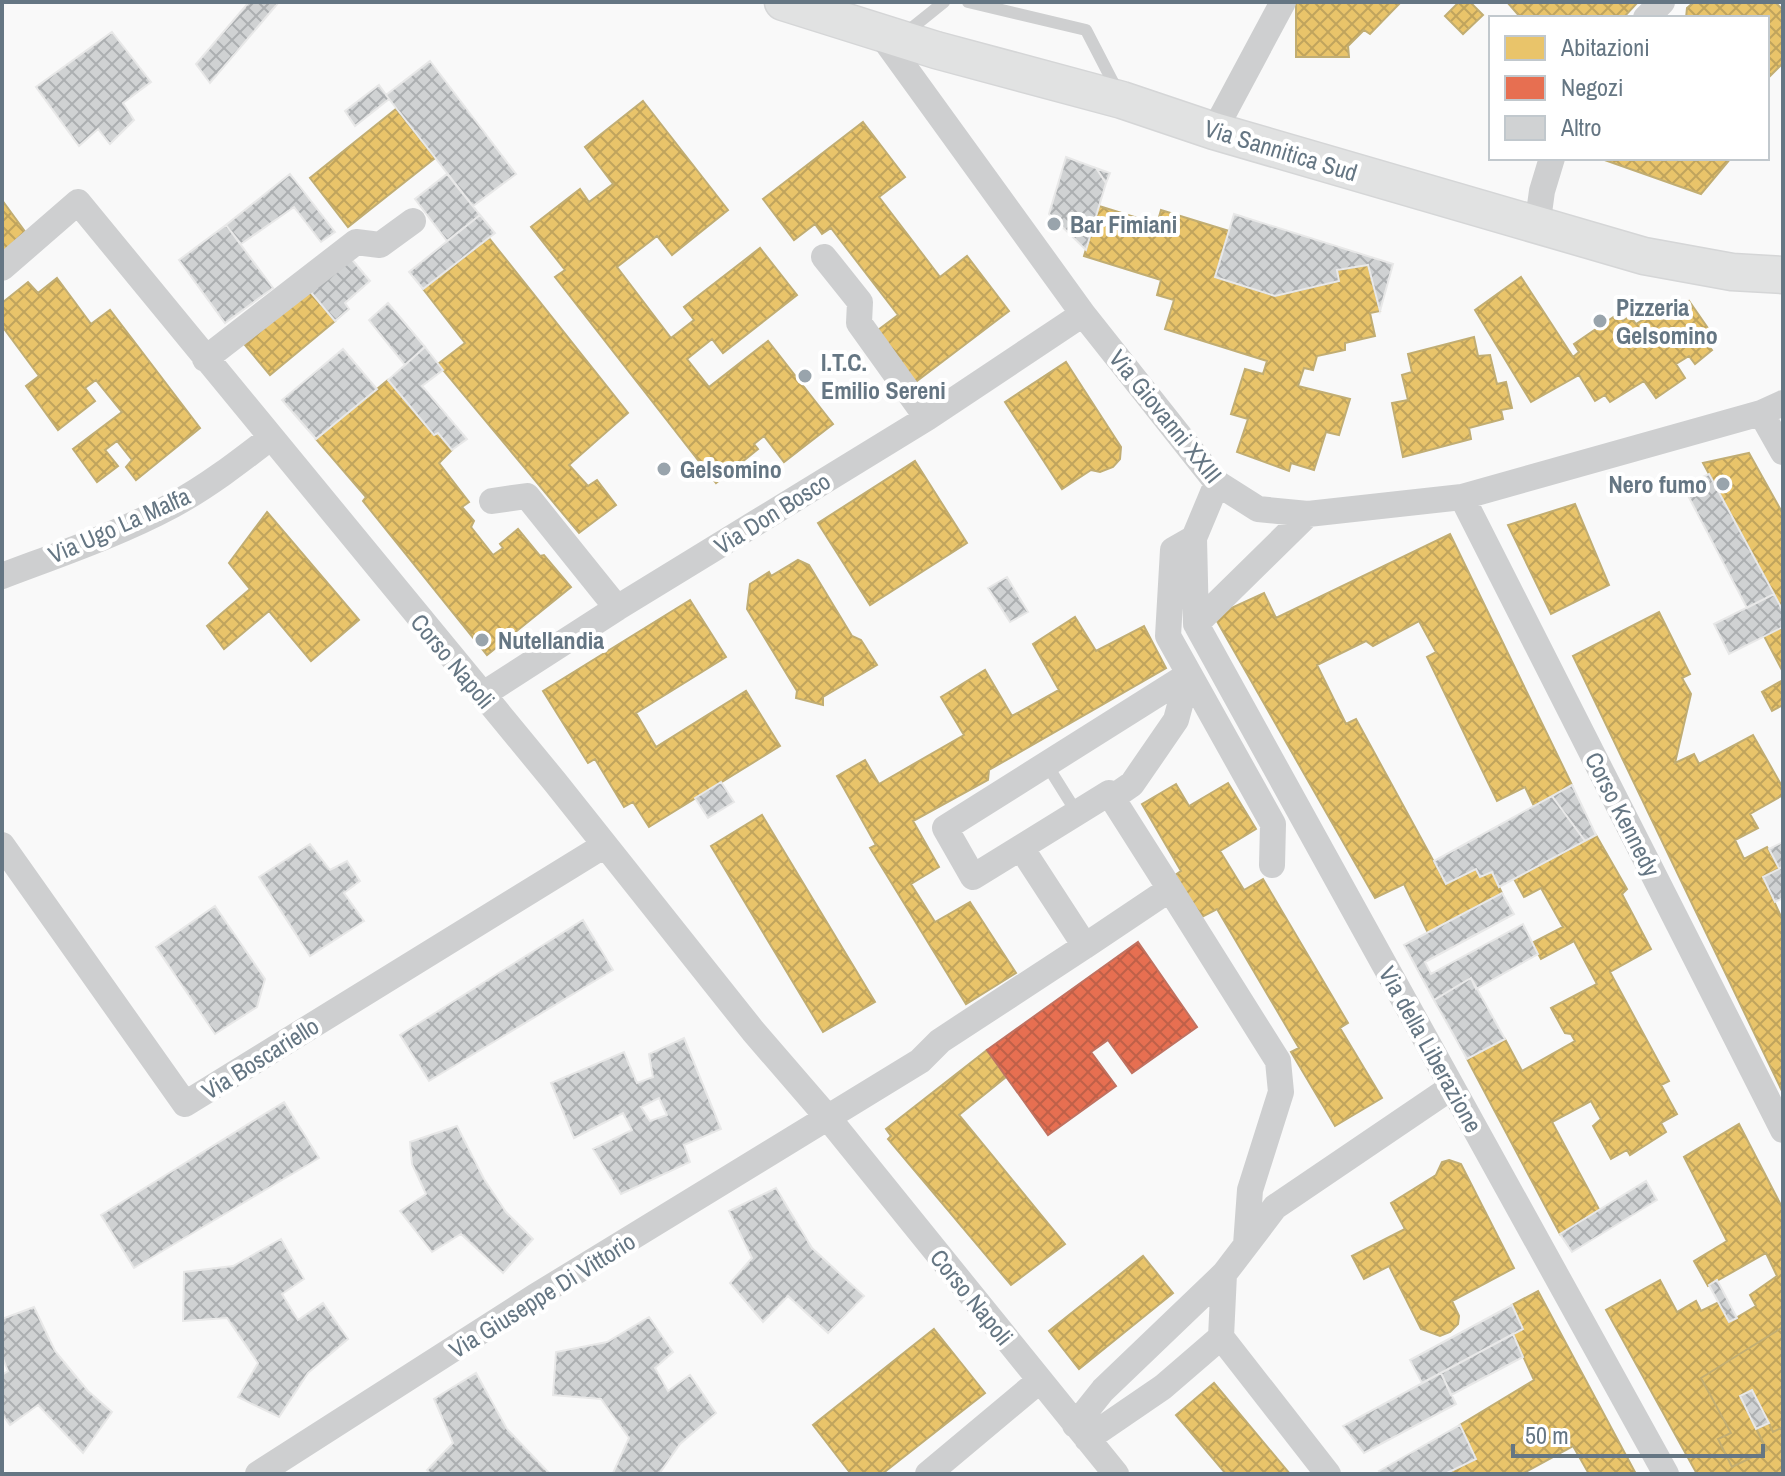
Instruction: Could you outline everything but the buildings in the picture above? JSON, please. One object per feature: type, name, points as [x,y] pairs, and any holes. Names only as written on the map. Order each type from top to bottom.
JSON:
[{"type":"main road","name":"Via Sannitica Sud","points":[[783,2],[1122,100],[1214,131],[1537,227],[1644,256],[1732,272],[1783,275]]},
{"type":"street","points":[[1214,131],[1283,2]]},
{"type":"street","name":"Via Giovanni XXIII","points":[[889,35],[1083,314],[1217,483],[1258,509],[1308,514],[1462,497],[1772,408]]},
{"type":"street","points":[[1537,227],[1542,191],[1551,160]]},
{"type":"street","name":"Corso Napoli","points":[[2,268],[78,202],[1116,1474]]},
{"type":"street","points":[[205,359],[356,242],[380,245],[413,221]]},
{"type":"street","points":[[824,257],[860,302],[859,323],[871,342],[927,418]]},
{"type":"street","name":"Via Don Bosco","points":[[482,695],[617,608],[927,418],[1083,314]]},
{"type":"street","points":[[1772,408],[1783,452]]},
{"type":"street","name":"Via Ugo La Malfa","points":[[2,576],[106,536],[174,504],[232,468],[270,438]]},
{"type":"street","name":"Via della Liberazione","points":[[1217,483],[1194,538],[1196,624],[1666,1474]]},
{"type":"street","points":[[492,501],[527,496],[617,608]]},
{"type":"street","name":"Corso Kennedy","points":[[1462,497],[1783,1130]]},
{"type":"street","points":[[1196,624],[1308,514]]},
{"type":"street","name":"Via della Liberazione","points":[[1194,538],[1173,550],[1168,636],[1273,824],[1272,865]]},
{"type":"street","points":[[1188,675],[945,828],[973,877],[1109,793],[1278,1061],[1281,1092],[1250,1190],[1246,1245]]},
{"type":"street","points":[[1112,798],[1132,784],[1176,720],[1188,675]]},
{"type":"street","name":"Via Boscariello","points":[[2,845],[185,1104],[605,845]]},
{"type":"street","points":[[1022,849],[1085,946]]},
{"type":"street","points":[[829,1119],[920,1061],[940,1041],[1170,889]]},
{"type":"street","points":[[1081,1432],[1103,1390],[1224,1274],[1275,1207],[1452,1087]]},
{"type":"street","name":"Via Giuseppe Di Vittorio","points":[[258,1474],[536,1296],[829,1119]]},
{"type":"street","points":[[1224,1274],[1221,1337],[1328,1474]]},
{"type":"street","points":[[1081,1432],[1163,1387],[1221,1337]]},
{"type":"street","points":[[928,1474],[1039,1381]]},
{"type":"lane","points":[[889,35],[944,2]]},
{"type":"lane","points":[[968,2],[1086,30],[1122,100]]},
{"type":"lane","points":[[1047,765],[1077,813]]},
{"type":"place","name":"Bar Fimiani","points":[[1054,224]]},
{"type":"place","name":"Pizzeria Gelsomino","points":[[1600,321]]},
{"type":"place","name":"I.T.C. Emilio Sereni","points":[[805,376]]},
{"type":"place","name":"Gelsomino","points":[[664,469]]},
{"type":"place","name":"Nero fumo","points":[[1723,484]]},
{"type":"place","name":"Nutellandia","points":[[482,640]]}]
